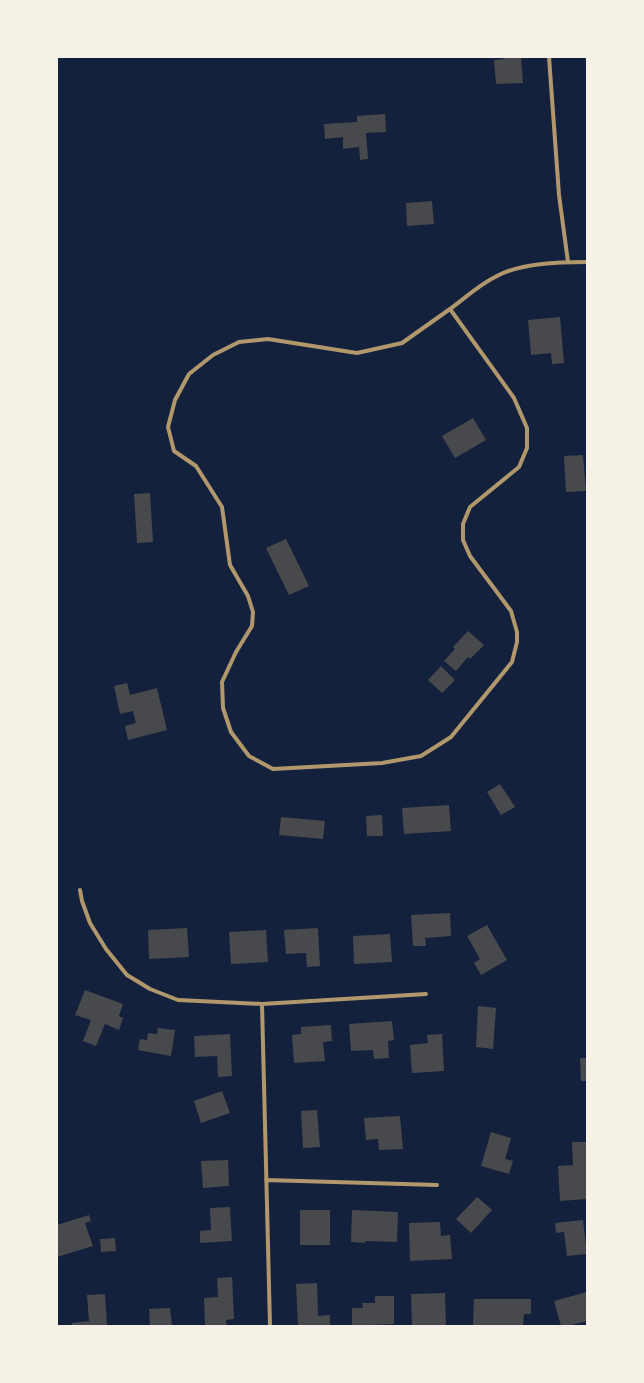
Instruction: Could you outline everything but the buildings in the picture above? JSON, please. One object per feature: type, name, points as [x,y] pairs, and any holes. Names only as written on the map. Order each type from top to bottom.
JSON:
[{"type":"street","points":[[549,57],[559,188],[568,262]]},
{"type":"street","points":[[450,309],[514,398],[527,428],[527,448],[519,467],[470,507],[463,524],[463,540],[470,556],[511,612],[517,632],[517,642],[512,662],[452,737],[421,756],[382,763],[273,769],[249,756],[231,732],[223,708],[222,682],[236,652],[252,626],[253,612],[248,596],[230,565],[222,507],[196,466],[174,451],[168,432],[175,400],[189,374],[213,355],[239,342],[268,339],[357,353],[402,343],[496,276],[517,268],[568,262],[587,262]]},
{"type":"street","points":[[80,890],[82,901],[90,923],[106,949],[127,975],[150,988],[178,1000],[262,1004],[426,994]]},
{"type":"street","points":[[262,1004],[270,1326]]},
{"type":"street","points":[[266,1180],[437,1185]]}]
